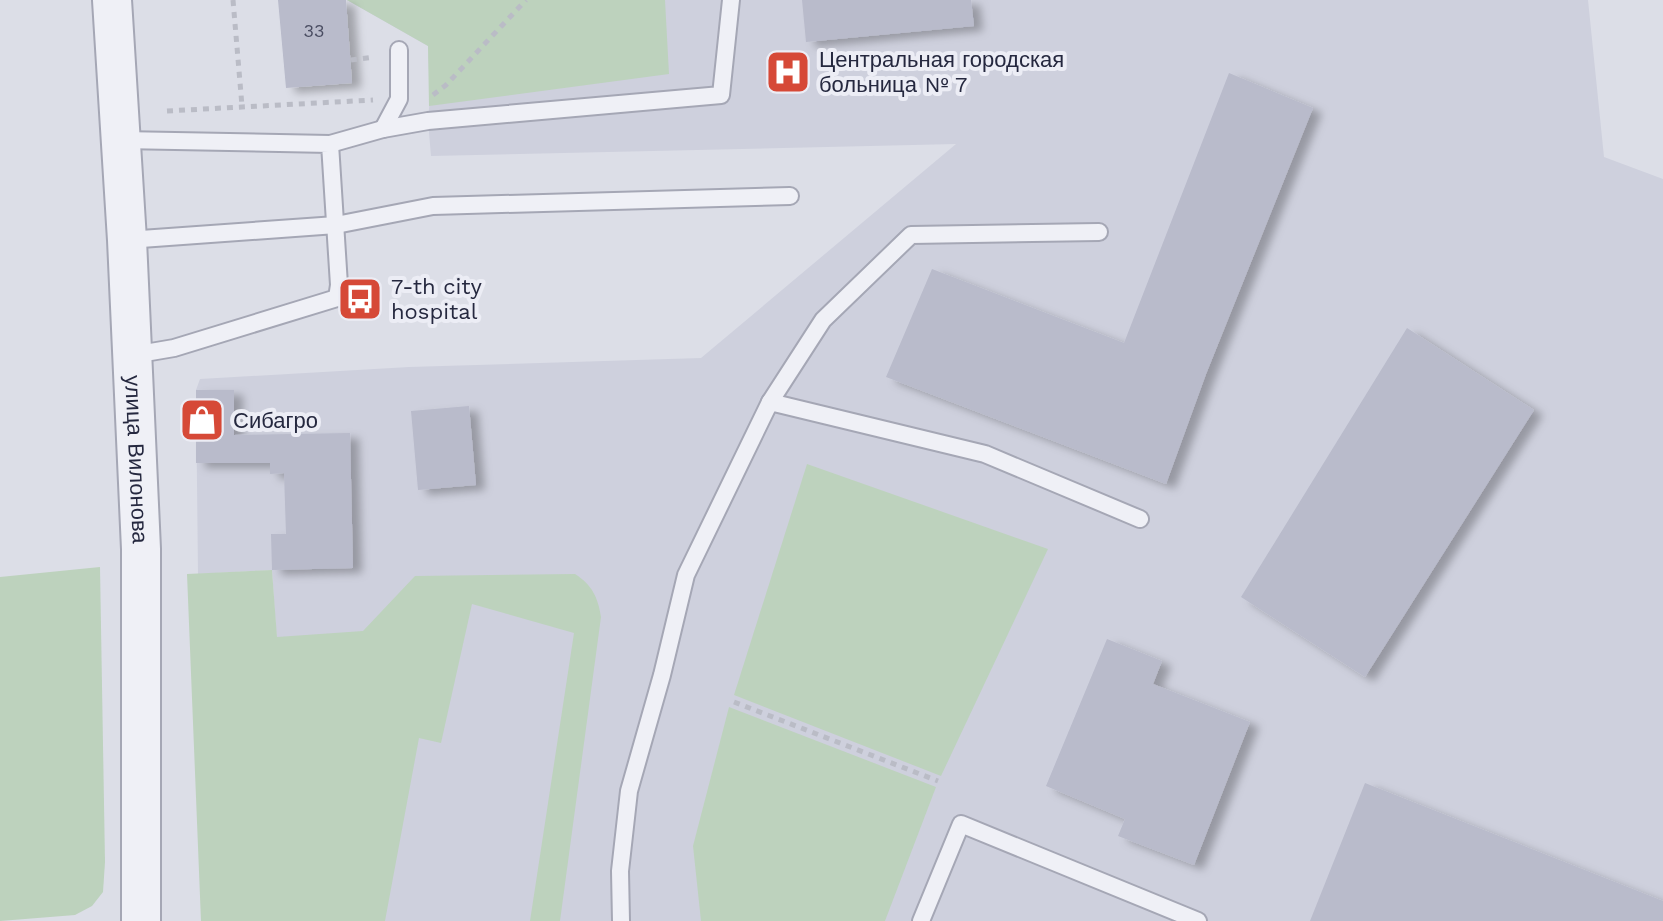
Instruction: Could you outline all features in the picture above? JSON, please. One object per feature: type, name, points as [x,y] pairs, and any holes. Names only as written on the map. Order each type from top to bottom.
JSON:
[{"type":"street","name":"улица Вилонова","points":[[112,0],[141,549],[141,921]]},
{"type":"lane","points":[[121,140],[330,144],[383,129],[428,121],[721,95],[731,0]]},
{"type":"lane","points":[[383,129],[399,99],[399,50]]},
{"type":"lane","points":[[133,355],[174,348],[337,298],[339,285],[330,144]]},
{"type":"lane","points":[[127,240],[336,225],[433,206],[790,196]]},
{"type":"lane","points":[[621,921],[620,871],[629,791],[686,575],[770,402],[823,320],[911,235],[1099,232]]},
{"type":"lane","points":[[770,402],[985,454],[1140,519]]},
{"type":"lane","points":[[921,921],[961,824],[1198,921]]},
{"type":"path","points":[[233,0],[242,106]]},
{"type":"path","points":[[430,97],[446,85],[526,0]]},
{"type":"path","points":[[351,60],[375,57],[375,45]]},
{"type":"path","points":[[167,111],[381,99]]},
{"type":"path","points":[[734,702],[938,781]]},
{"type":"shaded area","points":[[347,0],[1588,0],[1604,157],[1663,179],[1663,921],[339,921],[294,893],[272,570],[198,574],[196,390],[200,379],[409,367],[701,358],[956,144],[431,156],[428,46]]},
{"type":"green space","points":[[347,0],[665,0],[669,74],[429,106],[428,46]]},
{"type":"green space","points":[[807,464],[1048,549],[941,776],[734,695]]},
{"type":"green space","points":[[100,567],[103,892],[92,906],[75,915],[0,921],[0,577]]},
{"type":"green space","points":[[272,570],[277,637],[363,631],[415,576],[575,574],[590,587],[601,617],[560,921],[530,921],[574,633],[472,604],[441,743],[419,738],[385,921],[201,921],[187,574]]},
{"type":"green space","points":[[729,707],[936,787],[885,921],[701,921],[693,846]]},
{"type":"building","points":[[278,0],[346,0],[352,83],[286,88]]},
{"type":"building","points":[[802,0],[971,0],[974,26],[806,42]]},
{"type":"building","points":[[1229,73],[1313,108],[1206,374],[1166,484],[886,377],[932,269],[1124,343]]},
{"type":"building","points":[[1407,328],[1534,410],[1365,677],[1241,597]]},
{"type":"building","points":[[196,390],[234,390],[234,435],[350,433],[353,568],[272,570],[271,534],[286,534],[284,473],[270,474],[270,463],[196,463]]},
{"type":"building","points":[[469,406],[476,485],[418,490],[411,411]]},
{"type":"building","points":[[1107,639],[1162,661],[1153,684],[1250,722],[1194,865],[1118,836],[1125,819],[1046,786]]},
{"type":"building","points":[[1365,783],[1663,901],[1663,921],[1310,921]]},
{"type":"place","name":"Центральная городская больница № 7","points":[[788,72]]},
{"type":"place","name":"7-th city hospital","points":[[360,299]]},
{"type":"place","name":"Сибагро","points":[[202,420]]}]
